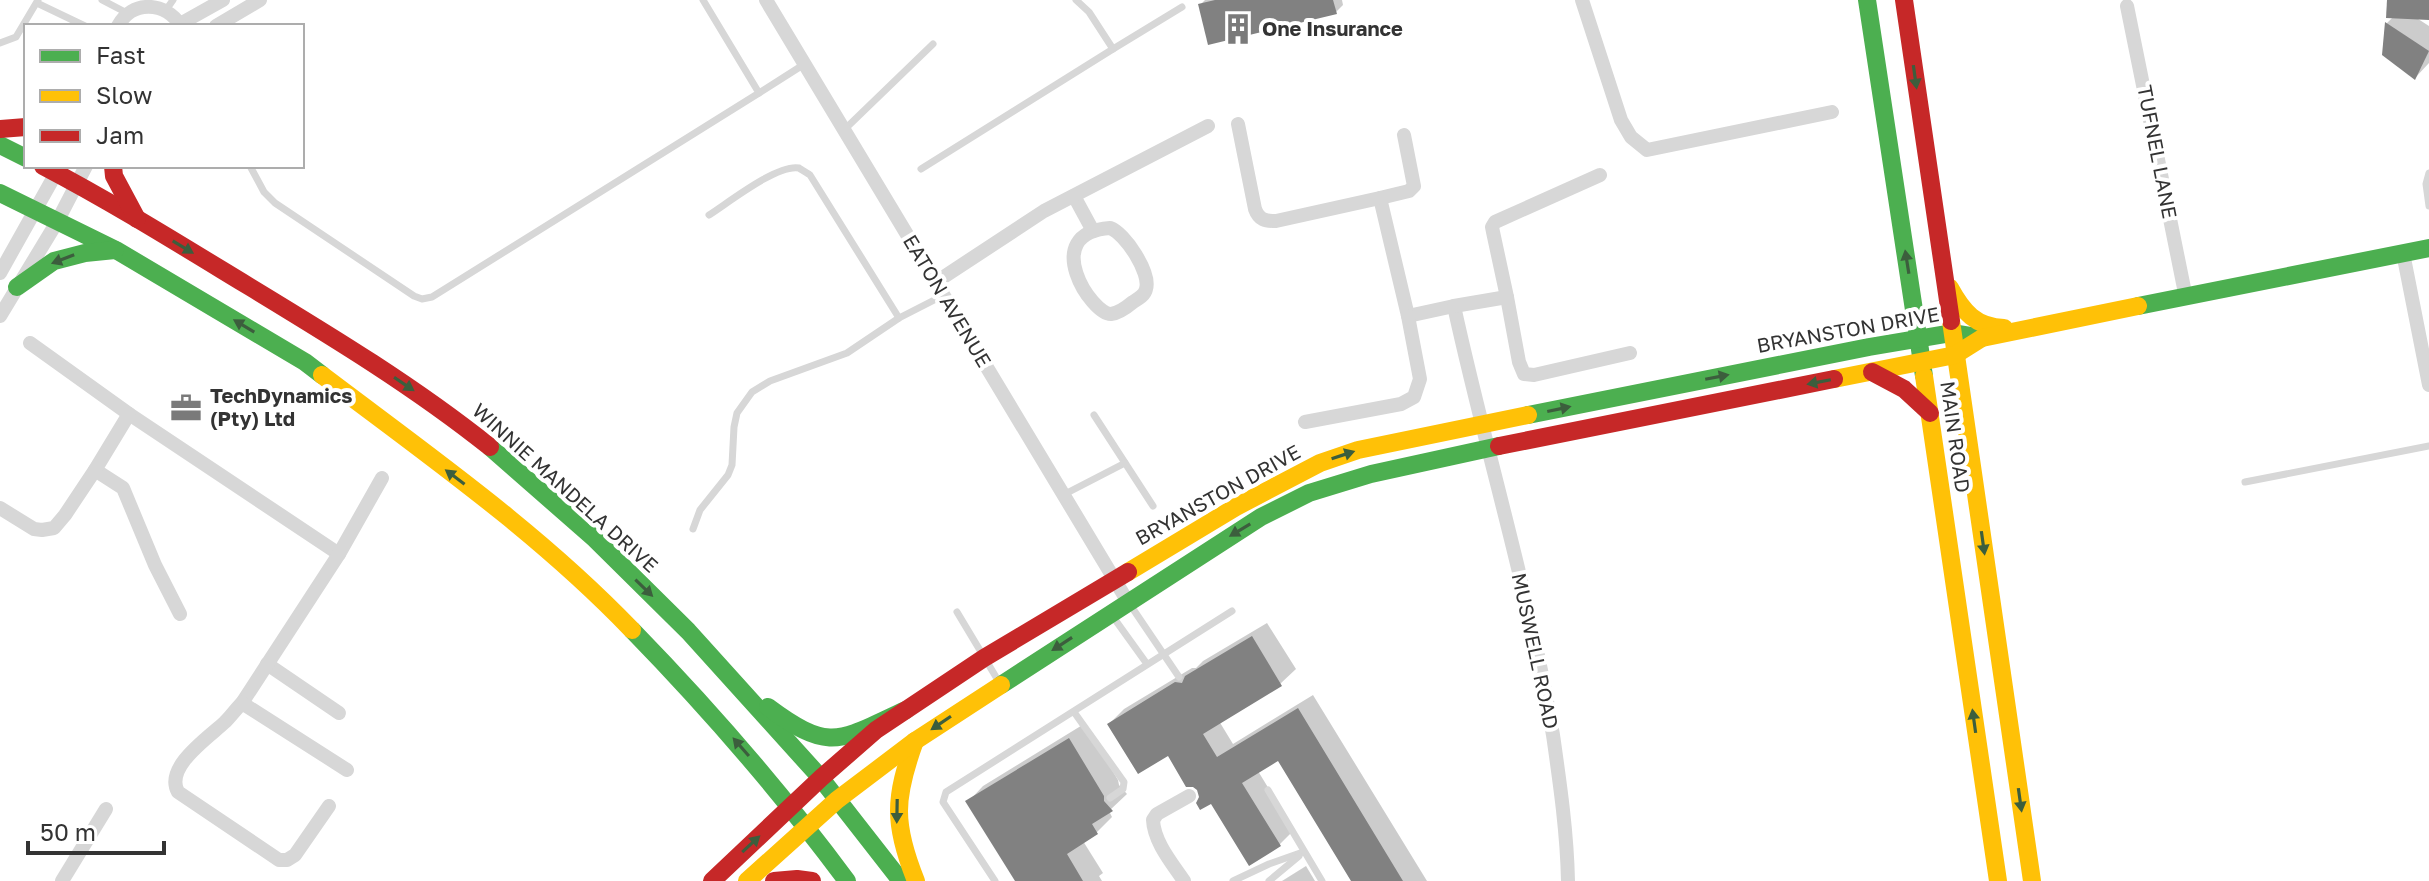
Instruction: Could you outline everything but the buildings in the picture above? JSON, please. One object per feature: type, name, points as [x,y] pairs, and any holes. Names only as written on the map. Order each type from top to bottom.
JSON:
[{"type":"main road","name":"MAIN ROAD","points":[[1867,0],[1998,881]]},
{"type":"main road","name":"MAIN ROAD","points":[[1904,0],[2032,881]]},
{"type":"main road","points":[[0,129],[24,127]]},
{"type":"main road","points":[[0,145],[24,157]]},
{"type":"main road","name":"WINNIE MANDELA DRIVE","points":[[53,168],[342,343],[445,411],[535,486],[661,604],[738,685],[821,778],[901,881]]},
{"type":"main road","points":[[113,168],[114,176],[138,220]]},
{"type":"main road","points":[[0,193],[116,250],[305,362],[518,524],[596,592],[697,696],[791,806],[847,881]]},
{"type":"main road","name":"BRYANSTON DRIVE","points":[[712,881],[876,730],[984,658],[1113,580],[1236,507],[1320,463],[1358,450],[1482,424],[1919,339],[1952,333],[1982,338],[2429,248]]},
{"type":"main road","points":[[17,287],[54,261],[116,250]]},
{"type":"main road","points":[[1943,274],[1956,301],[1972,320],[1997,328],[2034,328]]},
{"type":"main road","name":"BRYANSTON DRIVE","points":[[747,881],[837,800],[915,741],[1261,517],[1309,493],[1371,474],[1488,448],[1955,355],[1982,338]]},
{"type":"main road","points":[[1870,371],[1908,390],[1930,413]]},
{"type":"main road","points":[[738,685],[777,714],[823,738],[847,735],[906,710]]},
{"type":"main road","points":[[915,741],[904,768],[895,807],[900,839],[916,881]]},
{"type":"main road","points":[[774,881],[812,881]]},
{"type":"street","points":[[182,24],[223,0]]},
{"type":"street","points":[[219,24],[260,0]]},
{"type":"street","name":"EATON AVENUE","points":[[766,0],[1128,602]]},
{"type":"street","points":[[1582,0],[1621,120],[1631,137],[1647,150],[1832,112]]},
{"type":"street","points":[[119,24],[127,13],[146,6],[170,5],[180,24]]},
{"type":"street","name":"TUFNEL LANE","points":[[2127,6],[2186,298]]},
{"type":"street","points":[[1238,124],[1255,209],[1262,220],[1276,221],[1409,191],[1414,186],[1404,135]]},
{"type":"street","points":[[940,288],[1044,211],[1208,126]]},
{"type":"street","points":[[0,273],[36,212],[53,168]]},
{"type":"street","points":[[0,316],[57,222],[85,168]]},
{"type":"street","points":[[1600,175],[1502,218],[1494,224],[1493,232],[1524,374],[1534,375],[1630,353]]},
{"type":"street","points":[[1074,196],[1093,231]]},
{"type":"street","points":[[1305,422],[1401,404],[1414,397],[1420,379],[1380,198]]},
{"type":"street","points":[[1110,228],[1118,231],[1145,274],[1147,288],[1143,294],[1123,310],[1112,314],[1105,313],[1097,306],[1074,267],[1072,252],[1075,246],[1093,231],[1110,228]]},
{"type":"street","points":[[2403,253],[2429,385]]},
{"type":"street","points":[[1408,316],[1507,297]]},
{"type":"street","name":"MUSWELL ROAD","points":[[1454,306],[1546,695],[1562,795],[1568,881]]},
{"type":"street","points":[[30,343],[129,414],[339,554]]},
{"type":"street","points":[[0,508],[34,529],[54,528],[129,414]]},
{"type":"street","points":[[95,470],[123,488],[155,565],[180,614]]},
{"type":"street","points":[[329,806],[295,855],[279,860],[178,792],[174,776],[202,739],[228,720],[242,703],[339,554],[382,478]]},
{"type":"street","points":[[267,664],[339,713]]},
{"type":"street","points":[[242,703],[347,770]]},
{"type":"street","points":[[1184,881],[1165,853],[1153,820],[1157,814],[1189,796]]},
{"type":"street","points":[[62,881],[106,809]]},
{"type":"lane","points":[[102,0],[127,13]]},
{"type":"lane","points":[[703,0],[759,93]]},
{"type":"lane","points":[[1076,0],[1089,12],[1113,49]]},
{"type":"lane","points":[[24,24],[38,2],[81,24]]},
{"type":"lane","points":[[921,169],[1182,7]]},
{"type":"lane","points":[[0,43],[16,37],[24,24]]},
{"type":"lane","points":[[844,131],[933,44]]},
{"type":"lane","points":[[251,168],[264,192],[275,203],[414,296],[426,298],[436,296],[803,65]]},
{"type":"lane","points":[[709,215],[773,174],[799,168],[810,175],[899,318]]},
{"type":"lane","points":[[2429,173],[2426,184],[2429,206]]},
{"type":"lane","points":[[693,529],[700,510],[728,475],[732,465],[737,413],[752,392],[770,381],[858,348],[940,288]]},
{"type":"lane","points":[[1094,415],[1153,506]]},
{"type":"lane","points":[[2245,482],[2429,446]]},
{"type":"lane","points":[[1063,495],[1125,463]]},
{"type":"lane","points":[[1128,602],[1179,677]]},
{"type":"lane","points":[[995,881],[946,808],[943,796],[949,788],[1232,611]]},
{"type":"lane","points":[[957,612],[1000,684]]},
{"type":"lane","points":[[1110,613],[1147,664]]},
{"type":"lane","points":[[1074,712],[1124,782],[1123,789],[1110,798]]},
{"type":"lane","points":[[1268,790],[1322,881]]},
{"type":"lane","points":[[1233,881],[1303,852]]},
{"type":"lane","points":[[1269,881],[1303,852]]},
{"type":"traffic: fast","points":[[1867,0],[1924,376]]},
{"type":"traffic: fast","points":[[0,145],[24,157]]},
{"type":"traffic: fast","points":[[0,193],[116,250],[322,375]]},
{"type":"traffic: fast","points":[[2138,306],[2429,248]]},
{"type":"traffic: fast","points":[[17,287],[54,261],[115,250]]},
{"type":"traffic: fast","points":[[1528,415],[1869,347],[1952,333],[1982,338]]},
{"type":"traffic: fast","points":[[1001,685],[1261,517],[1309,493],[1371,474],[1499,446]]},
{"type":"traffic: fast","points":[[490,447],[595,539],[688,631],[819,776],[901,881]]},
{"type":"traffic: fast","points":[[632,630],[744,752],[847,881]]},
{"type":"traffic: fast","points":[[768,707],[789,722],[822,737],[850,735],[906,710]]},
{"type":"traffic: slow","points":[[1950,288],[1971,317],[1986,325],[2004,328]]},
{"type":"traffic: slow","points":[[1834,379],[1955,355],[1982,338],[2138,306]]},
{"type":"traffic: slow","points":[[1951,321],[2032,881]]},
{"type":"traffic: slow","points":[[322,375],[521,528],[632,630]]},
{"type":"traffic: slow","points":[[1924,376],[1998,881]]},
{"type":"traffic: slow","points":[[1128,572],[1236,507],[1320,463],[1358,450],[1528,415]]},
{"type":"traffic: slow","points":[[747,881],[837,800],[915,741],[1001,685]]},
{"type":"traffic: slow","points":[[915,741],[903,779],[899,811],[903,843],[916,881]]},
{"type":"traffic: jam","points":[[1904,0],[1951,321]]},
{"type":"traffic: jam","points":[[0,129],[24,127]]},
{"type":"traffic: jam","points":[[47,168],[133,216],[325,333],[393,376],[490,447]]},
{"type":"traffic: jam","points":[[113,168],[114,176],[137,219]]},
{"type":"traffic: jam","points":[[1872,372],[1904,389],[1930,413]]},
{"type":"traffic: jam","points":[[1499,446],[1834,379]]},
{"type":"traffic: jam","points":[[712,881],[876,730],[984,658],[1128,572]]},
{"type":"traffic: jam","points":[[774,881],[812,881]]},
{"type":"place","name":"One Insurance","points":[[1238,29]]},
{"type":"place","name":"TechDynamics (Pty) Ltd","points":[[186,408]]}]
